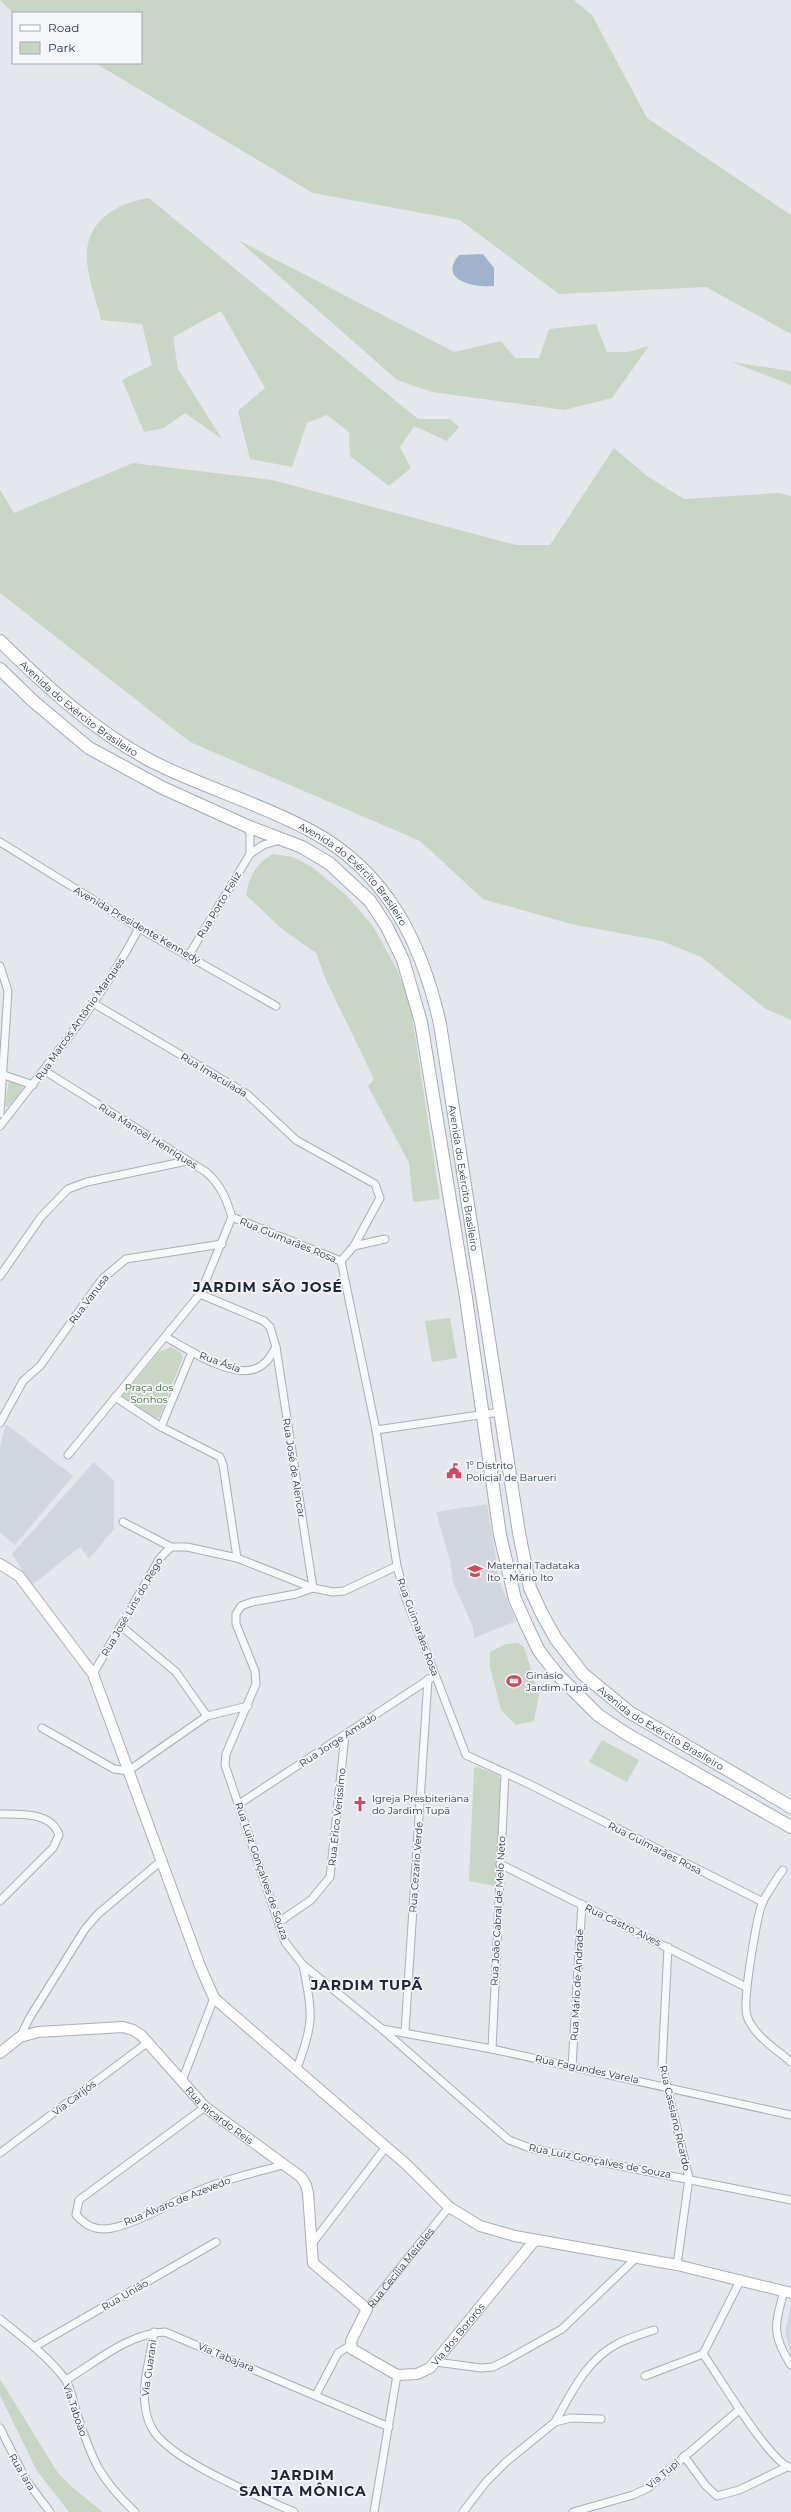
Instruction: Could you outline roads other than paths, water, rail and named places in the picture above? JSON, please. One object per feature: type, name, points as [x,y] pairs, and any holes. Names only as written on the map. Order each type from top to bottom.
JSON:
[{"type":"main road","name":"Avenida do Exército Brasileiro","points":[[0,641],[74,710],[112,738],[154,762],[325,839],[354,862],[399,912],[413,938],[433,991],[447,1062],[500,1412],[530,1588],[542,1614],[570,1658],[583,1674],[629,1712],[791,1807]]},
{"type":"main road","name":"Avenida do Exército Brasileiro","points":[[0,669],[88,748],[163,788],[247,826],[280,840],[302,847],[329,863],[370,901],[387,927],[403,960],[414,992],[421,1022],[466,1298],[481,1414],[508,1573],[516,1599],[539,1651],[575,1694],[598,1715],[625,1733],[791,1827]]},
{"type":"main road","points":[[302,847],[325,839]]},
{"type":"main road","points":[[0,1564],[19,1576],[92,1674],[161,1861],[214,1998],[386,2146],[429,2185],[449,2207],[464,2218],[495,2232],[677,2265],[740,2279],[787,2292]]},
{"type":"main road","name":"Rua Ricardo Reis","points":[[0,2053],[20,2037],[38,2032],[123,2027],[133,2030],[147,2043],[205,2107],[301,2177],[306,2185],[310,2246],[313,2263],[317,2268],[367,2309]]},
{"type":"main road","name":"Via dos Bororós","points":[[397,2375],[407,2376],[424,2372],[436,2362],[535,2240]]},
{"type":"main road","name":"Rua Cecília Meireles","points":[[351,2345],[367,2309]]},
{"type":"main road","points":[[351,2345],[354,2352],[397,2375]]},
{"type":"street","points":[[247,826],[250,834],[250,854]]},
{"type":"street","name":"Rua Porto Feliz","points":[[189,955],[250,854],[263,845],[280,840]]},
{"type":"street","name":"Avenida Presidente Kennedy","points":[[0,842],[139,928],[189,955],[276,1006]]},
{"type":"street","name":"Rua Marcos Antônio Marques","points":[[0,1126],[45,1071],[123,960],[139,928]]},
{"type":"street","points":[[0,966],[8,991],[4,1075],[0,1114]]},
{"type":"street","name":"Rua Imaculada","points":[[92,1003],[247,1094],[296,1140],[375,1184],[380,1198],[354,1246],[341,1261]]},
{"type":"street","name":"Rua Manoel Henriques","points":[[45,1071],[206,1172],[217,1182],[224,1193],[232,1217]]},
{"type":"street","points":[[4,1075],[33,1084]]},
{"type":"street","points":[[0,1276],[41,1217],[68,1189],[87,1182],[187,1161]]},
{"type":"street","points":[[68,1455],[200,1294],[232,1217]]},
{"type":"street","name":"Rua Guimarães Rosa","points":[[232,1217],[341,1261],[376,1430],[397,1566],[406,1599],[466,1755],[763,1902]]},
{"type":"street","points":[[354,1246],[385,1239]]},
{"type":"street","name":"Rua Vanusa","points":[[0,1423],[23,1381],[40,1366],[102,1279],[114,1267],[132,1258],[222,1244]]},
{"type":"street","points":[[200,1294],[264,1321],[270,1327],[276,1347]]},
{"type":"street","points":[[166,1337],[192,1352]]},
{"type":"street","name":"Rua Ásia","points":[[161,1427],[192,1352],[215,1363],[244,1372],[256,1369],[266,1363],[276,1347]]},
{"type":"street","name":"Rua José de Alencar","points":[[276,1347],[313,1588]]},
{"type":"street","points":[[115,1398],[161,1427],[220,1457],[223,1465],[237,1558]]},
{"type":"street","points":[[376,1430],[500,1412]]},
{"type":"street","points":[[122,1522],[171,1547],[187,1547],[237,1558],[313,1588]]},
{"type":"street","name":"Rua José Lins do Rego","points":[[92,1674],[160,1558],[171,1547]]},
{"type":"street","name":"Rua Luiz Gonçalves de Souza","points":[[397,1566],[344,1591],[333,1592],[313,1588],[296,1594],[252,1602],[241,1606],[236,1614],[236,1624],[255,1671],[256,1684],[248,1706],[226,1754],[225,1765],[285,1942],[303,1965],[382,2029],[508,2140],[530,2148],[689,2178],[791,2200]]},
{"type":"street","points":[[121,1626],[176,1672],[207,1716]]},
{"type":"street","name":"Rua Jorge Amado","points":[[239,1804],[436,1674]]},
{"type":"street","name":"Rua Cezario Verde","points":[[405,2032],[428,1679]]},
{"type":"street","points":[[42,1728],[114,1770],[128,1771],[207,1716],[248,1706]]},
{"type":"street","name":"Rua Érico Verissímo","points":[[279,1922],[311,1900],[330,1877],[345,1735]]},
{"type":"street","name":"Rua João Cabral de Melo Neto","points":[[492,2049],[505,1774]]},
{"type":"street","points":[[0,1814],[23,1814],[51,1822],[57,1828],[58,1839],[53,1848],[0,1901]]},
{"type":"street","points":[[20,2037],[30,2017],[85,1928],[98,1914],[161,1861]]},
{"type":"street","name":"Rua Castro Alves","points":[[500,1864],[746,1987]]},
{"type":"street","points":[[783,1870],[763,1902],[746,1987],[745,2007],[747,2016],[753,2026],[791,2062]]},
{"type":"street","name":"Rua Mário de Andrade","points":[[572,2066],[582,1904]]},
{"type":"street","name":"Rua Cassiano Ricardo","points":[[668,1947],[661,2057],[666,2086],[689,2178],[677,2265]]},
{"type":"street","points":[[296,2068],[311,2025],[312,2008],[303,1965]]},
{"type":"street","points":[[182,2081],[214,1998]]},
{"type":"street","name":"Rua Fagundes Varela","points":[[382,2029],[492,2049],[666,2086],[791,2115]]},
{"type":"street","name":"Via Carijós","points":[[0,2153],[147,2043]]},
{"type":"street","name":"Rua Álvaro de Azevedo","points":[[205,2107],[86,2193],[79,2200],[76,2215],[84,2224],[94,2229],[106,2229],[162,2209],[198,2191],[233,2178],[283,2165]]},
{"type":"street","points":[[310,2246],[386,2146]]},
{"type":"street","name":"Rua Cecília Meireles","points":[[367,2309],[449,2207]]},
{"type":"street","name":"Rua União","points":[[34,2347],[216,2242]]},
{"type":"street","points":[[436,2362],[481,2368],[499,2364],[562,2329],[636,2258]]},
{"type":"street","points":[[645,2376],[703,2354],[740,2279]]},
{"type":"street","points":[[787,2292],[775,2324],[778,2343],[791,2365]]},
{"type":"street","name":"Via Taboão","points":[[0,2319],[34,2347],[66,2380],[91,2455],[101,2476],[115,2493],[135,2512]]},
{"type":"street","points":[[463,2512],[486,2482],[506,2462],[555,2422],[576,2383],[602,2354],[616,2344],[654,2330]]},
{"type":"street","name":"Via Tabajara","points":[[66,2380],[134,2339],[154,2332],[177,2336],[388,2427]]},
{"type":"street","name":"Via Guarani","points":[[154,2332],[145,2392],[149,2421],[155,2433],[169,2447],[195,2465],[294,2512]]},
{"type":"street","points":[[316,2395],[338,2353],[351,2345]]},
{"type":"street","points":[[684,2456],[706,2486],[717,2496],[739,2490],[789,2467],[769,2449],[739,2410],[726,2385],[703,2354]]},
{"type":"street","points":[[373,2512],[397,2375]]},
{"type":"street","name":"Via Tupi","points":[[573,2512],[633,2495],[648,2488],[739,2410]]},
{"type":"street","points":[[555,2422],[571,2418],[601,2419]]},
{"type":"street","name":"Rua Iara","points":[[0,2428],[26,2480],[50,2512]]},
{"type":"water","points":[[483,254],[494,268],[494,286],[478,286],[469,284],[456,277],[453,271],[453,264],[459,255]]},
{"type":"place","name":"1º Distrito Policial de Barueri","points":[[454,1471]]},
{"type":"place","name":"Maternal Tadataka Ito - Mário Ito","points":[[475,1571]]},
{"type":"place","name":"Ginásio Jardim Tupã","points":[[514,1681]]},
{"type":"place","name":"Igreja Presbiteriana do Jardim Tupã","points":[[360,1804]]},
{"type":"district","name":"JARDIM SÃO JOSÉ","points":[[268,1287]]},
{"type":"district","name":"JARDIM TUPÃ","points":[[367,1985]]},
{"type":"district","name":"JARDIM SANTA MÔNICA","points":[[303,2484]]},
{"type":"park label","name":"Praça dos Sonhos","points":[[149,1392]]}]
